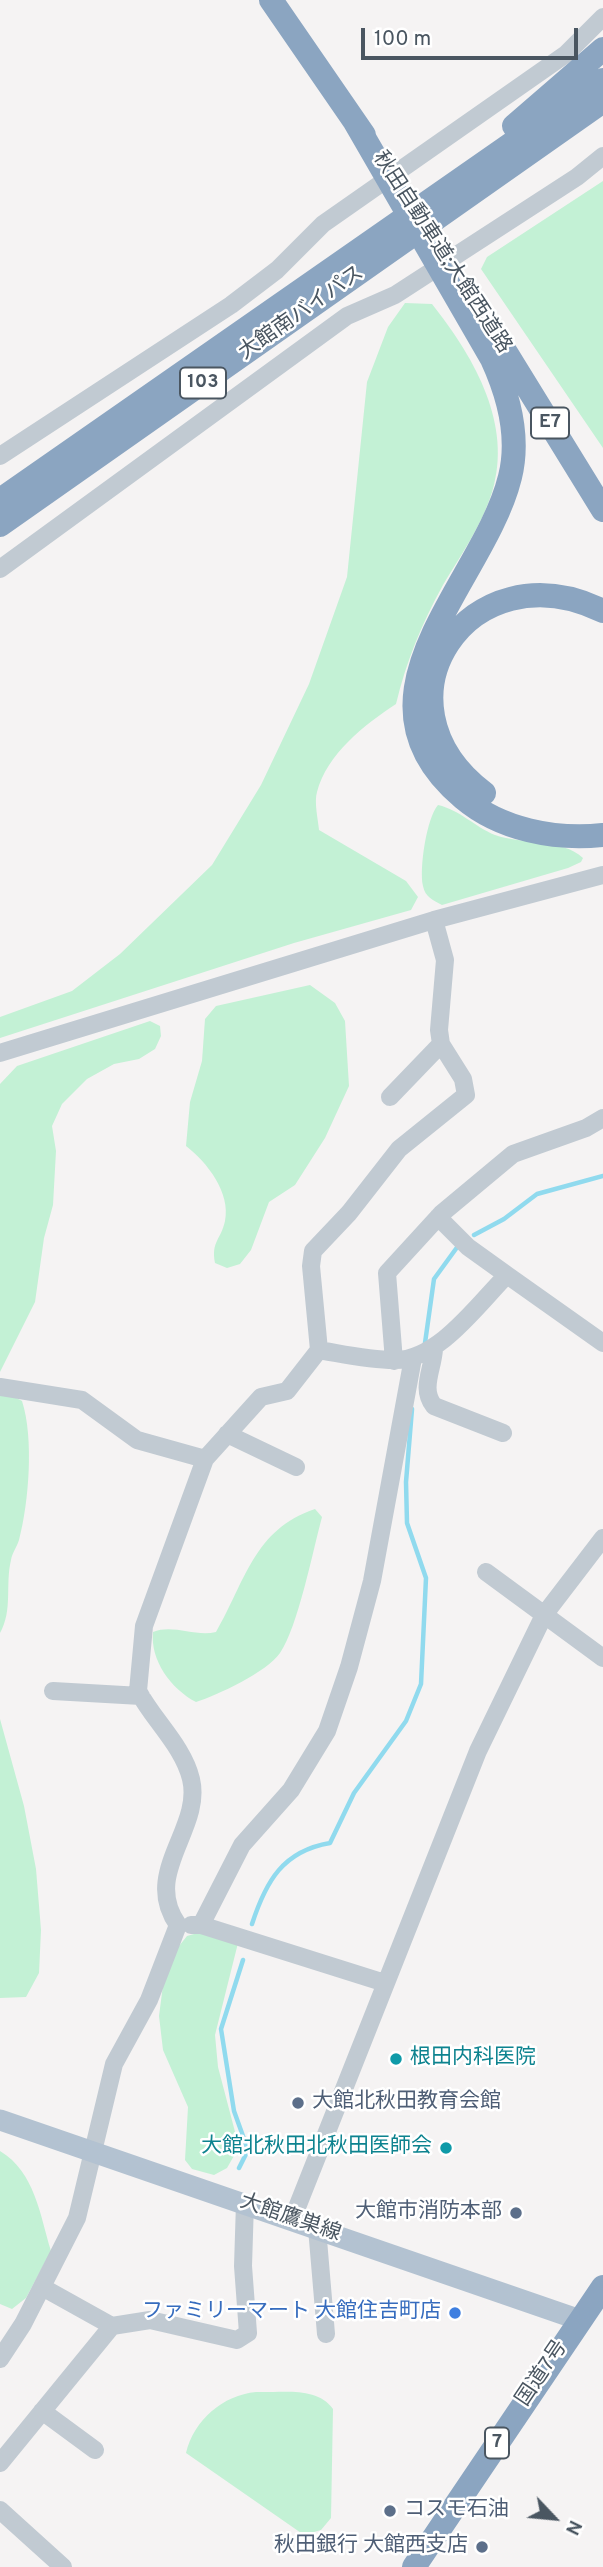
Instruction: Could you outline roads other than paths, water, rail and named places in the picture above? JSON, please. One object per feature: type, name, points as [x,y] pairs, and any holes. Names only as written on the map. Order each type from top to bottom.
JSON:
[{"type":"highway","name":"秋田自動車道;大館西道路","points":[[271,0],[355,122],[459,289],[496,336],[603,510]]},
{"type":"highway","points":[[326,273],[515,125],[603,49]]},
{"type":"highway","name":"大館南バイパス","points":[[0,500],[603,80]]},
{"type":"highway","name":"大館南バイパス","points":[[0,524],[406,242],[603,101]]},
{"type":"highway","points":[[406,242],[603,111]]},
{"type":"highway","points":[[459,289],[504,383],[510,406],[513,451],[510,474],[496,518],[423,652],[415,693],[418,729],[431,763],[442,778],[469,803],[487,814],[545,834],[603,835]]},
{"type":"highway","points":[[496,336],[603,484]]},
{"type":"highway","points":[[603,611],[571,598],[551,595],[532,594],[494,603],[462,626],[449,642],[439,660],[432,700],[433,722],[450,760],[482,793],[527,813],[578,820],[603,819]]},
{"type":"highway","name":"国道7号","points":[[414,2567],[580,2320],[602,2292]]},
{"type":"main road","name":"大館鷹巣線","points":[[0,2120],[580,2320]]},
{"type":"street","points":[[0,456],[231,305],[277,270],[323,224],[566,54],[603,17]]},
{"type":"street","points":[[2,564],[347,316],[395,295],[577,177],[603,156]]},
{"type":"street","points":[[0,1053],[434,920],[591,876],[603,875]]},
{"type":"street","points":[[178,1925],[171,1915],[167,1894],[168,1864],[193,1801],[191,1780],[181,1754],[138,1691],[144,1626],[205,1460],[261,1397],[288,1391],[318,1350],[311,1266],[313,1251],[349,1213],[399,1149],[466,1095],[463,1079],[441,1044],[439,1030],[445,960],[434,920]]},
{"type":"street","points":[[390,1097],[441,1044]]},
{"type":"street","points":[[394,1361],[387,1272],[438,1217],[513,1154],[586,1128],[603,1118]]},
{"type":"street","points":[[438,1217],[468,1247],[603,1343]]},
{"type":"street","points":[[318,1350],[394,1361],[413,1358],[434,1349],[507,1275]]},
{"type":"street","points":[[434,1349],[426,1391],[434,1406],[503,1433]]},
{"type":"street","points":[[201,1925],[242,1845],[291,1790],[327,1731],[349,1667],[372,1581],[413,1358]]},
{"type":"street","points":[[0,1387],[82,1400],[137,1440],[205,1460]]},
{"type":"street","points":[[227,1434],[296,1467]]},
{"type":"street","points":[[292,2220],[478,1751],[544,1615],[603,1538]]},
{"type":"street","points":[[486,1572],[603,1658]]},
{"type":"street","points":[[53,1691],[141,1696]]},
{"type":"street","points":[[178,1925],[201,1925],[385,1983]]},
{"type":"street","points":[[0,2359],[23,2324],[77,2218],[114,2064],[149,2000],[178,1925]]},
{"type":"street","points":[[42,2287],[112,2326],[150,2320],[237,2340],[248,2333],[243,2266],[245,2203]]},
{"type":"street","points":[[317,2228],[326,2334]]},
{"type":"street","points":[[0,2463],[112,2326]]},
{"type":"street","points":[[42,2411],[94,2450]]},
{"type":"street","points":[[0,2510],[63,2567]]},
{"type":"waterway","points":[[474,1235],[504,1219],[537,1194],[603,1176]]},
{"type":"waterway","points":[[425,1343],[434,1279],[458,1246]]},
{"type":"waterway","points":[[252,1924],[263,1894],[279,1870],[300,1853],[330,1843],[354,1793],[406,1721],[421,1684],[426,1578],[407,1523],[406,1482],[412,1409]]},
{"type":"waterway","points":[[239,2168],[248,2150],[234,2111],[221,2029],[243,1960]]},
{"type":"place","name":"根田内科医院","points":[[396,2059]]},
{"type":"place","name":"大館北秋田教育会館","points":[[298,2103]]},
{"type":"place","name":"大館北秋田北秋田医師会","points":[[446,2148]]},
{"type":"place","name":"大館市消防本部","points":[[516,2213]]},
{"type":"place","name":"ファミリーマート 大館住吉町店","points":[[455,2313]]},
{"type":"place","name":"コスモ石油","points":[[390,2511]]},
{"type":"place","name":"秋田銀行 大館西支店","points":[[482,2547]]}]
